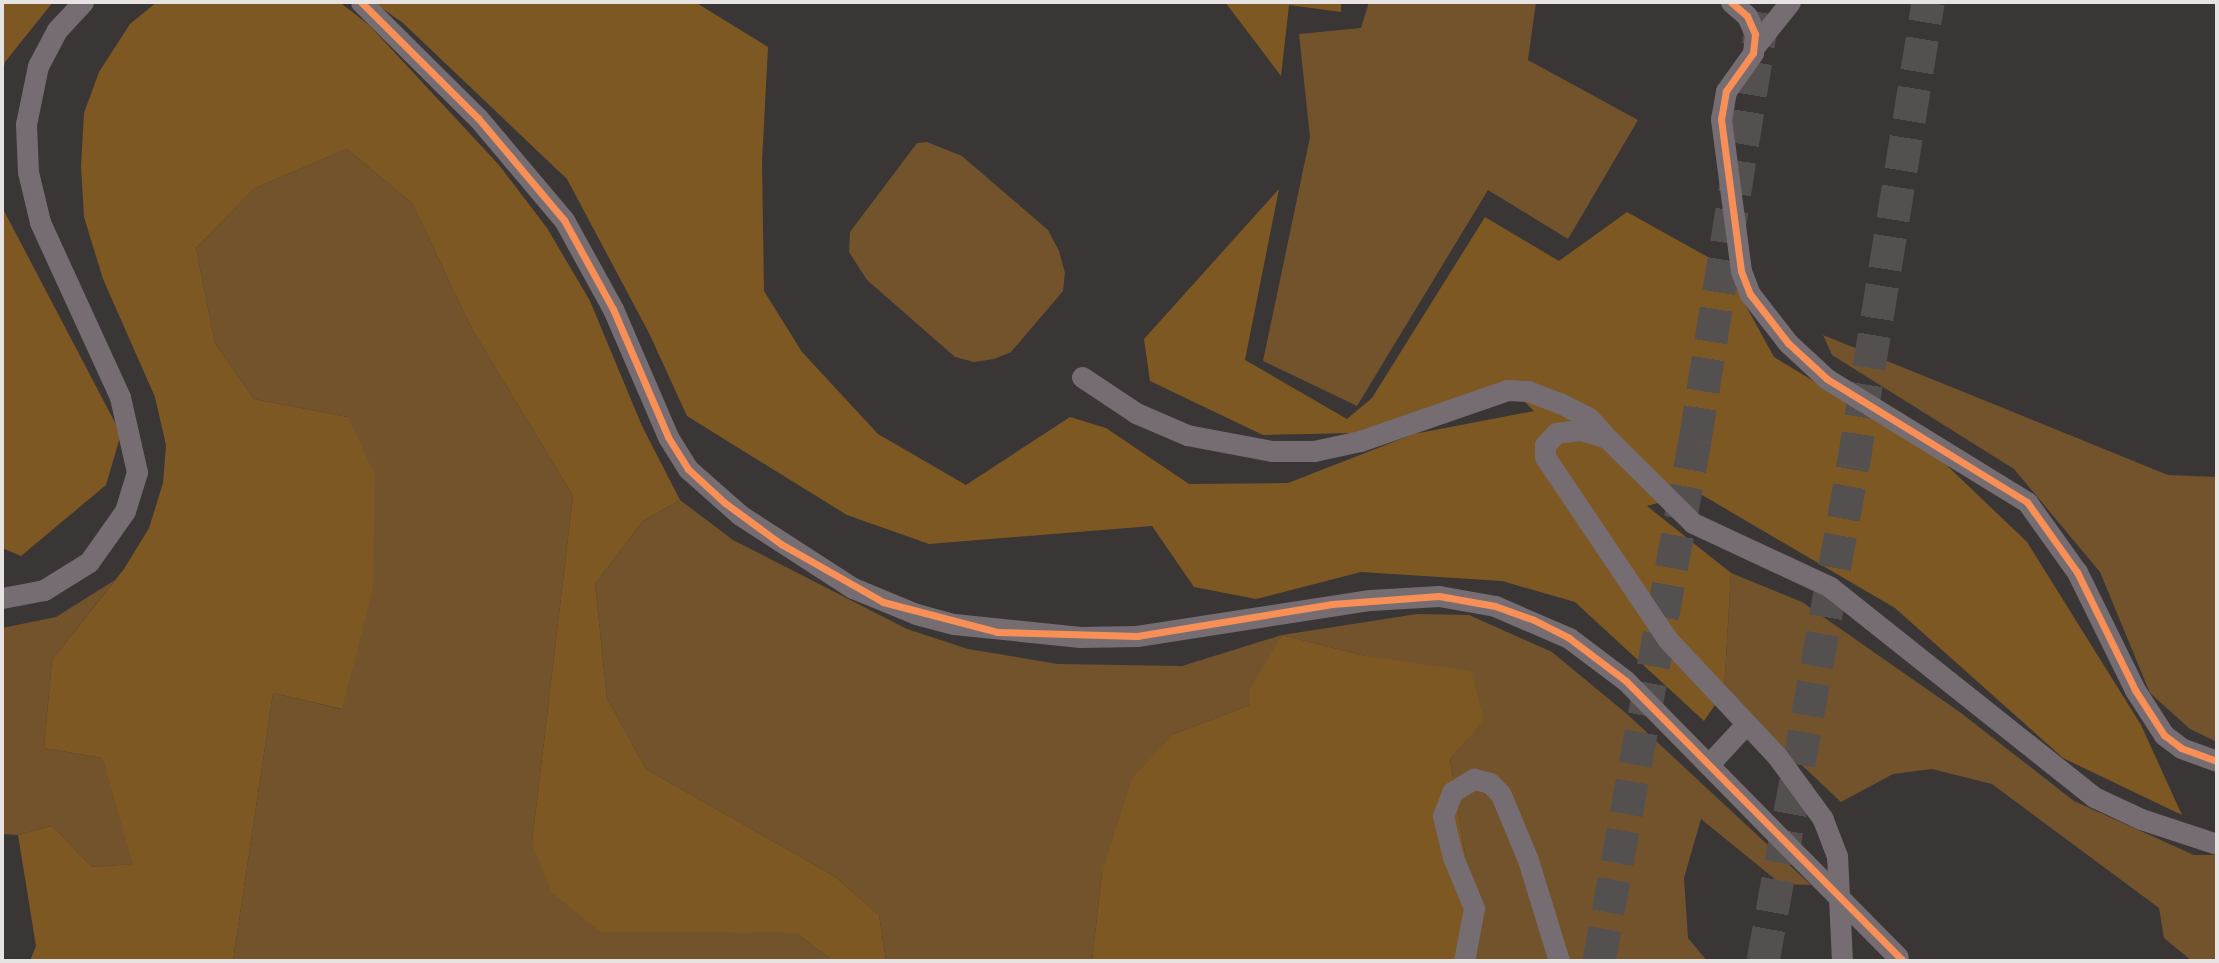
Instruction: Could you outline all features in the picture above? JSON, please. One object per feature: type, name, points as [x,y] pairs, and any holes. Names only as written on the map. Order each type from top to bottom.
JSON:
[{"type":"street","points":[[2,598],[44,590],[89,562],[125,511],[136,472],[120,397],[40,222],[27,172],[26,124],[38,66],[57,30],[83,2]]},
{"type":"street","points":[[361,2],[478,118],[564,220],[613,309],[668,437],[688,469],[740,515],[853,588],[916,614],[954,624],[1080,637],[1137,636],[1370,600],[1439,596],[1465,600],[1534,620],[1569,638],[1626,681],[1901,959]]},
{"type":"street","points":[[1731,2],[1747,16],[1755,46]]},
{"type":"street","points":[[1790,2],[1755,46],[1747,66],[1727,91],[1721,119],[1741,271],[1750,294],[1788,343],[1827,379],[2017,495],[2037,513],[2089,592],[2135,690],[2164,735],[2181,748],[2217,761]]},
{"type":"street","points":[[1082,377],[1136,412],[1187,435],[1272,451],[1314,451],[1360,441],[1507,390],[1528,391],[1560,403],[1588,417],[1682,514],[1718,537],[1830,587],[2094,797],[2141,818],[2217,844]]},
{"type":"street","points":[[1607,438],[1568,429],[1550,437],[1545,457],[1668,640],[1747,723],[1808,794],[1831,836],[1842,907],[1842,961]]},
{"type":"street","points":[[1710,763],[1747,723]]},
{"type":"street","points":[[1464,961],[1475,908],[1453,857],[1443,816],[1452,792],[1474,779],[1490,783],[1501,795],[1528,860],[1559,961]]},
{"type":"shaded area","points":[[2,2],[53,2],[5,62],[2,76]]},
{"type":"shaded area","points":[[157,2],[342,4],[369,25],[499,165],[547,228],[590,301],[642,426],[680,500],[643,521],[595,584],[607,698],[646,769],[834,876],[879,915],[886,961],[833,961],[796,933],[601,932],[552,893],[532,843],[573,496],[472,329],[412,203],[347,149],[255,188],[196,248],[215,343],[254,399],[348,417],[375,475],[373,589],[342,709],[273,693],[233,961],[30,961],[36,946],[18,835],[52,826],[92,867],[133,864],[102,758],[44,748],[52,660],[124,569],[149,528],[163,483],[166,445],[155,397],[103,279],[84,217],[81,166],[84,113],[99,72],[130,24]]},
{"type":"shaded area","points":[[373,2],[695,2],[768,47],[762,162],[764,291],[802,352],[878,434],[966,485],[1070,417],[1106,428],[1189,484],[1288,483],[1414,434],[1534,411],[1504,382],[1353,433],[1263,435],[1150,381],[1144,339],[1279,189],[1245,360],[1347,419],[1372,398],[1485,217],[1559,261],[1627,212],[1724,266],[1774,357],[1936,455],[2027,542],[2141,725],[2182,815],[2063,758],[1895,608],[1697,492],[1647,506],[1731,573],[1724,692],[1704,721],[1575,602],[1502,581],[1361,572],[1256,599],[1194,587],[1152,526],[929,544],[847,515],[687,416],[649,333],[567,179],[403,23]]},
{"type":"shaded area","points":[[1225,2],[1341,2],[1341,12],[1289,5],[1281,76]]},
{"type":"shaded area","points":[[1369,2],[1536,2],[1528,60],[1638,120],[1568,239],[1488,190],[1357,406],[1263,361],[1310,137],[1299,34],[1361,28]]},
{"type":"shaded area","points":[[927,142],[962,156],[1048,230],[1059,251],[1065,273],[1063,291],[1011,352],[994,359],[974,362],[955,357],[867,280],[849,252],[850,232],[917,143]]},
{"type":"shaded area","points":[[347,149],[412,203],[472,329],[573,496],[532,843],[704,931],[796,933],[833,961],[233,961],[273,693],[341,709],[348,417],[254,399],[215,343],[196,248],[255,188]]},
{"type":"shaded area","points":[[2,207],[121,434],[106,485],[21,556],[2,548]]},
{"type":"shaded area","points":[[1823,335],[2168,475],[2217,477],[2217,742],[2190,729],[2150,693],[2100,572],[2014,469],[1832,355]]},
{"type":"shaded area","points":[[680,500],[733,540],[907,629],[968,649],[1058,664],[1182,666],[1282,635],[1250,705],[1174,734],[1102,873],[1092,961],[886,961],[879,915],[834,876],[646,769],[607,698],[595,584],[643,521]]},
{"type":"shaded area","points":[[1731,573],[1802,602],[1961,713],[2074,801],[2194,855],[2217,855],[2217,961],[2192,961],[2164,938],[2159,908],[1992,784],[1932,769],[1893,774],[1841,802],[1724,692]]},
{"type":"shaded area","points":[[115,580],[52,660],[44,748],[102,758],[134,864],[92,867],[52,826],[18,835],[2,834],[2,628],[56,617]]},
{"type":"shaded area","points":[[1417,614],[1469,615],[1552,652],[1627,714],[1811,885],[1781,884],[1701,819],[1684,878],[1688,938],[1707,961],[1456,961],[1469,879],[1450,759],[1483,720],[1365,656],[1282,635]]},
{"type":"shaded area","points":[[1282,635],[1365,656],[1471,671],[1484,720],[1450,759],[1469,879],[1456,961],[1092,961],[1102,873],[1132,778],[1174,734],[1250,705],[1249,691]]},
{"type":"tunnel","points":[[1599,961],[1695,440],[1765,2]]},
{"type":"tunnel","points":[[1763,961],[1853,466],[1928,2]]},
{"type":"cycle path","points":[[361,2],[478,118],[564,220],[613,309],[668,437],[688,469],[725,503],[781,544],[883,602],[997,632],[1137,636],[1332,604],[1439,596],[1495,606],[1534,620],[1569,638],[1626,681],[1903,961]]},
{"type":"cycle path","points":[[1731,2],[1747,16],[1755,34],[1753,53],[1726,91],[1721,119],[1741,271],[1750,294],[1788,343],[1827,379],[2027,502],[2077,572],[2135,690],[2164,735],[2181,748],[2217,761]]}]
